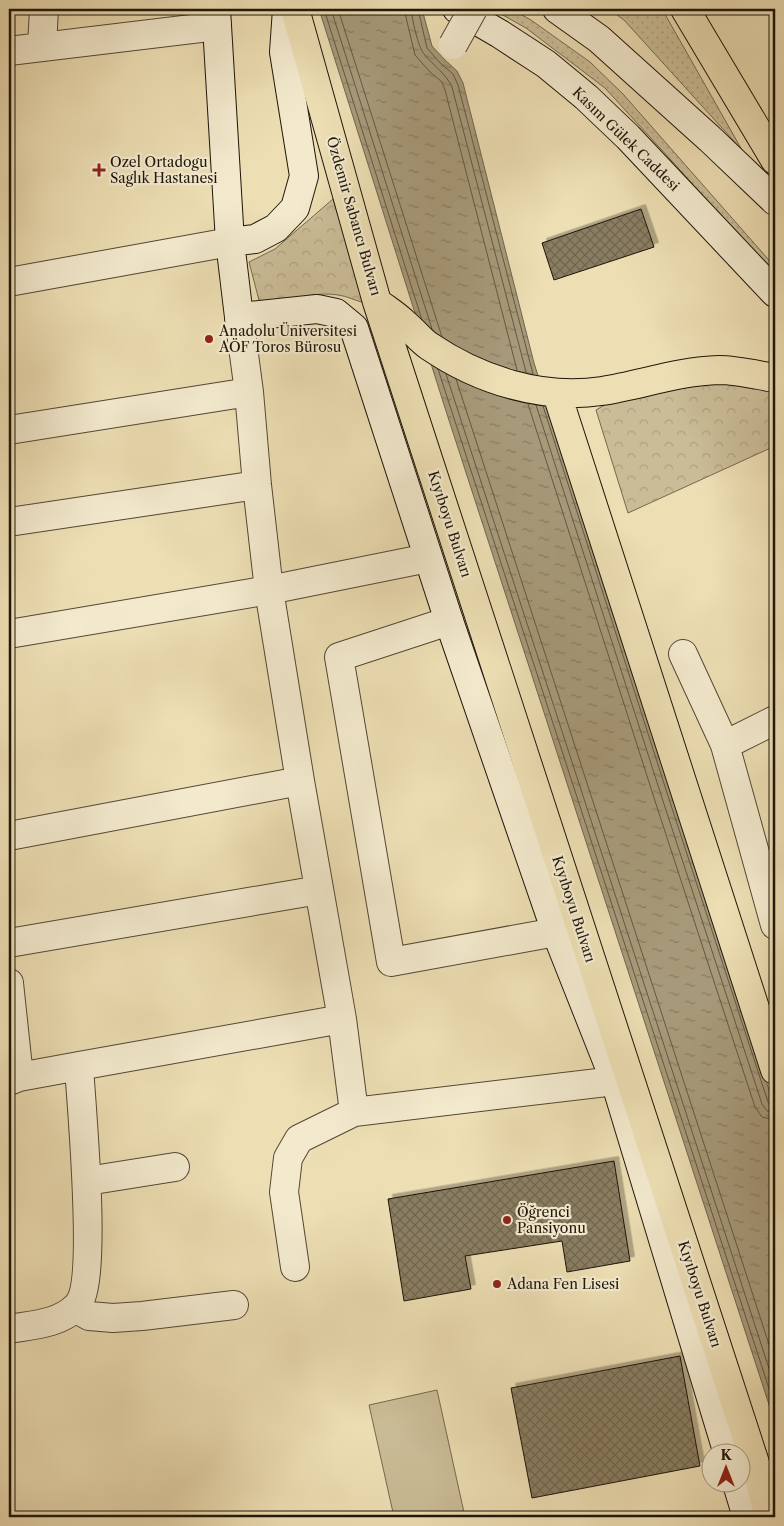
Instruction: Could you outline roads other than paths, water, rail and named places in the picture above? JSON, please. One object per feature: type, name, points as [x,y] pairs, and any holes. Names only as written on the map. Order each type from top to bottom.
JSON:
[{"type":"main road","name":"Özdemir Sabancı Bulvarı","points":[[296,9],[377,302],[404,322],[427,345],[460,366],[508,383],[553,393],[602,391],[690,373],[720,370],[746,372],[775,378]]},
{"type":"main road","points":[[685,9],[775,160]]},
{"type":"main road","name":"Kıyıboyu Bulvarı","points":[[377,302],[750,1448],[769,1517]]},
{"type":"main road","points":[[553,393],[775,1070]]},
{"type":"street","points":[[42,46],[44,9]]},
{"type":"street","points":[[9,282],[254,239],[276,228],[295,208],[304,176],[284,52],[287,9]]},
{"type":"street","name":"Kasım Gülek Caddesi","points":[[457,9],[546,64],[586,97],[628,137],[775,292]]},
{"type":"street","points":[[453,44],[473,9]]},
{"type":"street","points":[[557,9],[600,39],[775,201]]},
{"type":"street","points":[[9,50],[216,17],[230,242],[249,392],[269,590],[342,1019],[354,1112]]},
{"type":"street","points":[[239,317],[317,309],[336,313],[354,328],[448,621],[556,932],[615,1081],[725,1444]]},
{"type":"street","points":[[9,430],[249,392]]},
{"type":"street","points":[[9,522],[257,486]]},
{"type":"street","points":[[9,634],[269,590],[428,558]]},
{"type":"street","points":[[448,621],[338,657],[391,962],[556,932]]},
{"type":"street","points":[[683,654],[725,745],[775,925]]},
{"type":"street","points":[[725,745],[775,720]]},
{"type":"street","points":[[9,836],[300,781]]},
{"type":"street","points":[[9,942],[319,890]]},
{"type":"street","points":[[9,983],[14,1079],[342,1019]]},
{"type":"street","points":[[9,1329],[48,1322],[63,1317],[77,1307],[82,1299],[85,1279],[88,1201],[79,1066]]},
{"type":"street","points":[[296,1267],[284,1192],[288,1158],[299,1139],[354,1112],[615,1081]]},
{"type":"street","points":[[87,1181],[175,1167]]},
{"type":"street","points":[[77,1307],[89,1316],[113,1318],[234,1304]]},
{"type":"street","points":[[740,1494],[748,1517]]},
{"type":"water","points":[[319,9],[422,9],[432,46],[457,71],[463,83],[534,363],[673,798],[775,1108],[775,1423],[445,408]]},
{"type":"place","name":"Ozel Ortadogu Saglık Hastanesi","points":[[99,170]]},
{"type":"place","name":"Anadolu Üniversitesi AÖF Toros Bürosu","points":[[209,339]]},
{"type":"place","name":"Öğrenci Pansiyonu","points":[[507,1220]]},
{"type":"place","name":"Adana Fen Lisesi","points":[[497,1284]]}]
